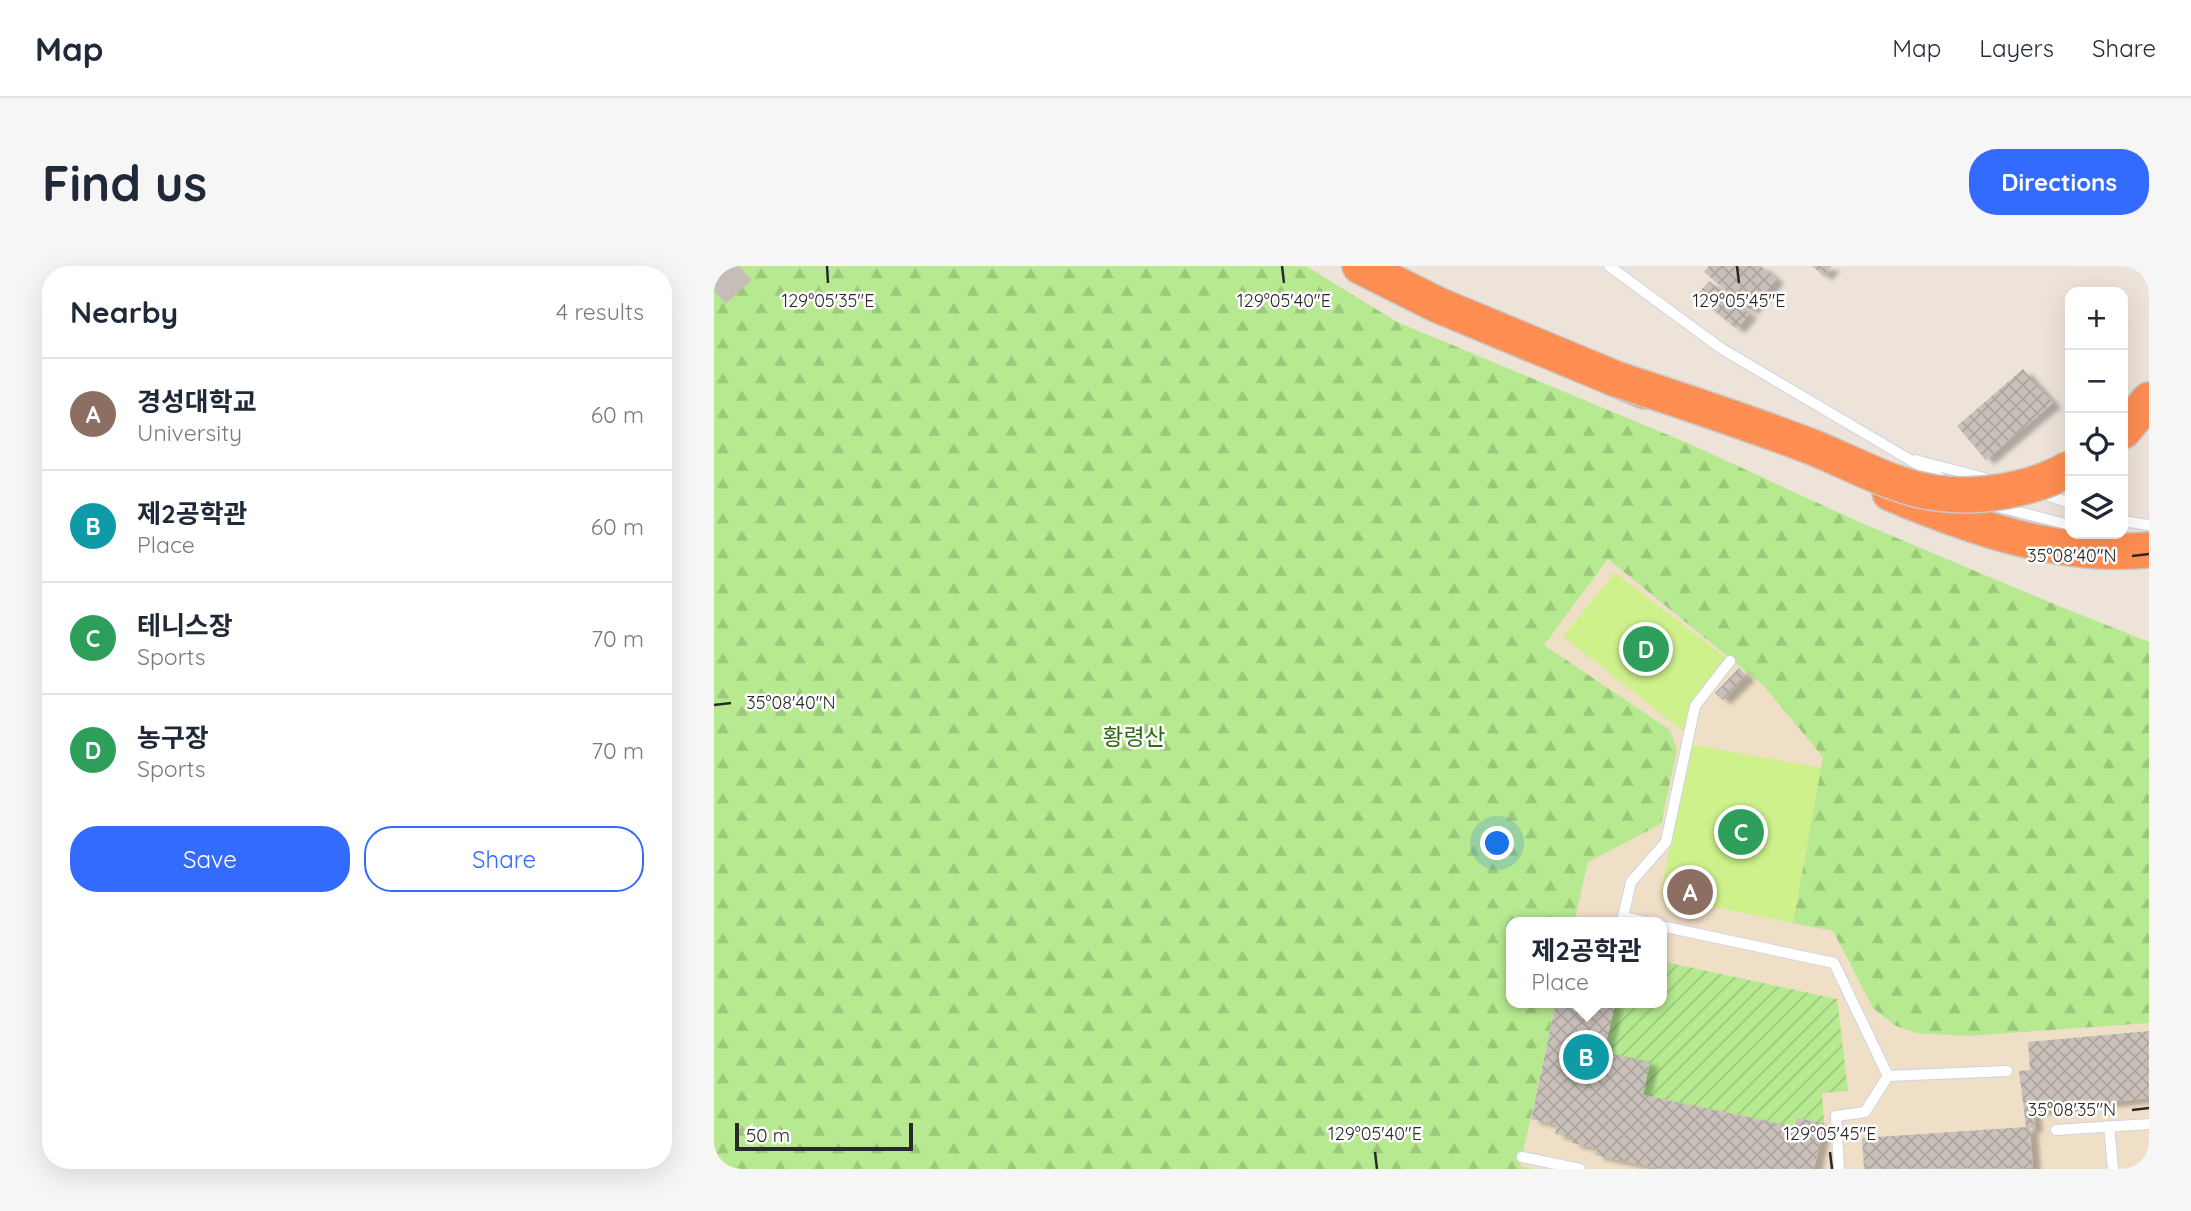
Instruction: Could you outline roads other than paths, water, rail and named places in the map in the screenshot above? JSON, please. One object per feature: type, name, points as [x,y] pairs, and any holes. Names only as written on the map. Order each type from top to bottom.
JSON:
[{"type":"highway","points":[[1360,266],[1438,305],[1918,505],[2035,543],[2126,553],[2138,545]]},
{"type":"highway","points":[[1616,379],[1733,417],[1903,484],[1937,493],[2006,490],[2040,482],[2065,470]]},
{"type":"highway","points":[[2128,425],[2149,400]]},
{"type":"lane","points":[[1609,266],[1722,349],[1901,456],[1986,504],[2065,524]]},
{"type":"lane","points":[[1901,456],[2065,502]]},
{"type":"lane","points":[[2128,522],[2149,525]]},
{"type":"lane","points":[[2138,545],[2149,544]]},
{"type":"lane","points":[[1623,917],[1631,882],[1666,842],[1695,706],[1730,661]]},
{"type":"lane","points":[[1667,927],[1834,963],[1888,1076]]},
{"type":"lane","points":[[1888,1076],[2007,1071]]},
{"type":"lane","points":[[1839,1169],[1836,1116],[1865,1112],[1888,1076]]},
{"type":"lane","points":[[2056,1130],[2149,1124]]},
{"type":"lane","points":[[2109,1126],[2113,1169]]},
{"type":"lane","points":[[1522,1157],[1580,1169]]},
{"type":"tunnel","points":[[714,291],[741,266]]},
{"type":"place","name":"농구장","points":[[1646,649]]},
{"type":"place","name":"테니스장","points":[[1741,832]]},
{"type":"place","name":"경성대학교","points":[[1690,892]]},
{"type":"place","name":"제2공학관","points":[[1586,1057]]},
{"type":"park label","name":"황령산","points":[[1134,736]]}]
